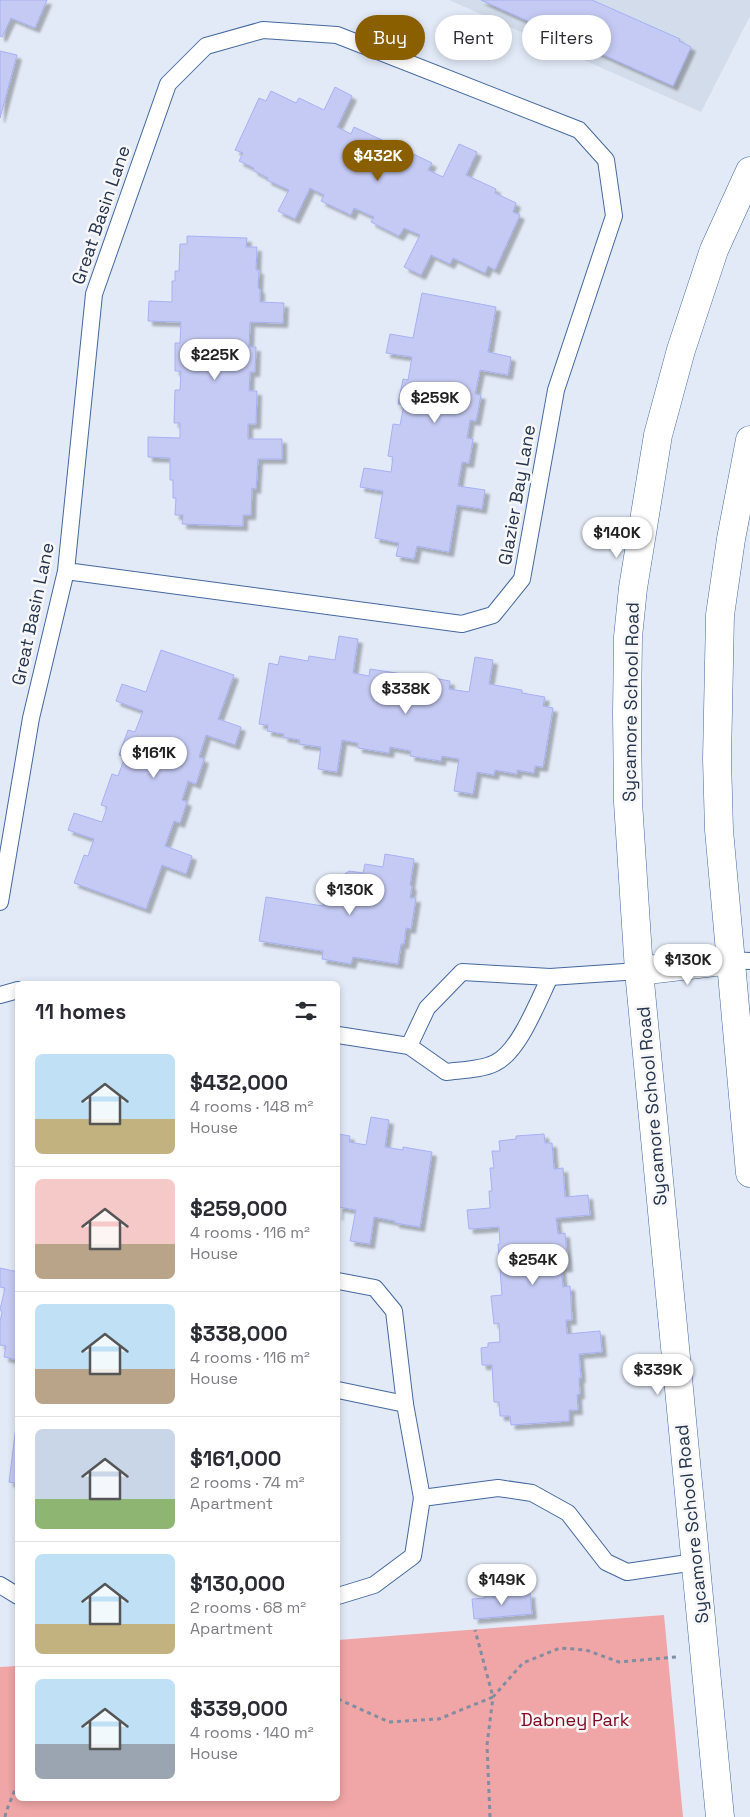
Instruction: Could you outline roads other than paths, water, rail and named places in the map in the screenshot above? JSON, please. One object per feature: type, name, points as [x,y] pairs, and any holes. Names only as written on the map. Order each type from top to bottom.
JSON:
[{"type":"main road","name":"Sycamore School Road","points":[[720,1817],[639,971],[628,802],[628,638],[633,588],[658,436],[681,350],[714,250],[750,171]]},
{"type":"main road","points":[[750,440],[731,539],[720,614],[717,690],[720,830],[741,960],[750,1173]]},
{"type":"main road","points":[[639,971],[741,960]]},
{"type":"lane","name":"Great Basin Lane","points":[[0,902],[31,718],[66,570],[94,294],[168,84],[206,46],[263,30],[337,35],[579,130],[606,160]]},
{"type":"lane","name":"Glazier Bay Lane","points":[[66,570],[462,624],[493,615],[522,579],[556,390],[614,216],[606,160]]},
{"type":"lane","points":[[409,1046],[427,1008],[462,972],[550,977],[639,971]]},
{"type":"lane","points":[[340,1035],[409,1046],[446,1072],[485,1067],[498,1062],[517,1044],[550,977]]},
{"type":"lane","points":[[0,995],[15,991]]},
{"type":"lane","points":[[340,1281],[375,1288],[394,1311],[405,1404],[422,1498],[413,1556],[374,1585],[340,1595]]},
{"type":"lane","points":[[340,1390],[405,1404]]},
{"type":"lane","points":[[422,1498],[498,1488],[532,1493],[568,1513],[606,1562],[626,1572],[695,1562]]},
{"type":"lane","points":[[0,1585],[15,1594]]},
{"type":"park label","name":"Dabney Park","points":[[575,1720]]}]
